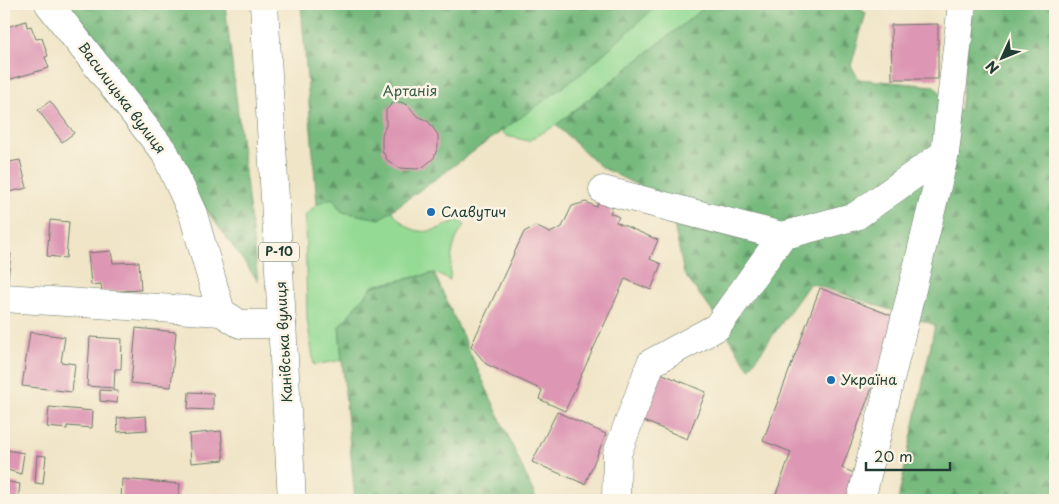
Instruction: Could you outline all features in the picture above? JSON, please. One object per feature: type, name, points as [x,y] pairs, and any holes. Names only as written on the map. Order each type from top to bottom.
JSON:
[{"type":"street","name":"Василицька вулиця","points":[[49,4],[165,153],[193,214],[221,312]]},
{"type":"street","name":"Канівська вулиця","points":[[264,4],[292,500]]},
{"type":"street","points":[[861,500],[944,153],[962,4]]},
{"type":"street","points":[[604,190],[782,236],[856,216],[944,153]]},
{"type":"street","points":[[616,500],[617,454],[650,363],[717,327],[782,236]]},
{"type":"street","points":[[4,298],[221,312],[240,324],[282,324]]},
{"type":"green space","points":[[52,4],[225,4],[258,281],[119,89]]},
{"type":"green space","name":"Артанія","points":[[301,4],[659,4],[582,73],[380,219],[342,212],[332,198],[317,204]]},
{"type":"green space","points":[[539,4],[709,4],[556,125],[528,141],[507,136],[479,113]]},
{"type":"green space","points":[[709,4],[852,4],[866,13],[851,66],[859,79],[934,86],[960,112],[972,4],[1055,4],[1055,500],[898,500],[935,325],[810,283],[749,369],[715,315],[684,274],[672,214],[635,184],[601,167],[556,125]]},
{"type":"green space","points":[[368,182],[398,218],[405,225],[413,229],[429,231],[438,229],[457,219],[465,225],[454,244],[450,280],[434,273],[373,286],[339,327],[342,360],[314,365],[307,319],[305,215],[317,204]]},
{"type":"green space","points":[[434,273],[537,500],[355,500],[339,327],[373,286]]},
{"type":"building","points":[[26,21],[27,27],[31,26],[36,39],[42,38],[48,56],[45,57],[49,68],[8,80],[4,65],[4,28]]},
{"type":"building","points":[[938,24],[938,79],[892,79],[891,25]]},
{"type":"building","points":[[50,101],[74,133],[62,142],[38,110]]},
{"type":"building","points":[[394,102],[408,105],[416,115],[429,122],[438,135],[438,146],[434,158],[423,167],[417,169],[400,168],[387,160],[382,150],[386,110]]},
{"type":"building","points":[[20,160],[27,188],[9,192],[10,200],[4,201],[4,163]]},
{"type":"building","points":[[599,200],[613,206],[610,213],[619,217],[616,222],[658,240],[650,259],[661,264],[651,290],[625,279],[565,411],[539,399],[542,390],[486,364],[471,346],[524,232],[535,226],[550,233],[562,227],[572,206],[586,202],[596,207]]},
{"type":"building","points":[[50,220],[69,222],[66,258],[47,256]]},
{"type":"building","points":[[111,251],[113,263],[139,262],[141,290],[102,292],[101,284],[91,285],[88,253]]},
{"type":"building","points":[[4,252],[11,254],[7,286],[4,286]]},
{"type":"building","name":"Україна","points":[[820,288],[898,318],[842,468],[857,474],[847,500],[774,500],[791,452],[763,441]]},
{"type":"building","points":[[136,328],[176,332],[171,387],[131,383]]},
{"type":"building","points":[[30,332],[65,337],[61,362],[75,364],[72,392],[22,386]]},
{"type":"building","points":[[90,337],[122,339],[121,369],[115,369],[114,388],[87,386]]},
{"type":"building","points":[[658,372],[706,392],[687,439],[639,419]]},
{"type":"building","points":[[100,390],[118,391],[117,403],[100,401]]},
{"type":"building","points":[[189,392],[213,393],[213,410],[188,409]]},
{"type":"building","points":[[49,407],[93,411],[92,428],[67,426],[67,429],[47,427]]},
{"type":"building","points":[[557,412],[606,434],[585,484],[532,462]]},
{"type":"building","points":[[146,416],[147,430],[118,432],[117,418]]},
{"type":"building","points":[[221,431],[224,460],[191,463],[189,434]]},
{"type":"building","points":[[6,450],[24,453],[21,474],[4,469]]},
{"type":"building","points":[[37,455],[46,456],[43,484],[35,483]]},
{"type":"building","points":[[122,479],[180,484],[178,500],[121,500]]},
{"type":"building","points":[[4,481],[20,484],[18,500],[4,500]]},
{"type":"place","name":"Славутич","points":[[431,212]]},
{"type":"place","name":"Україна","points":[[831,380]]}]
